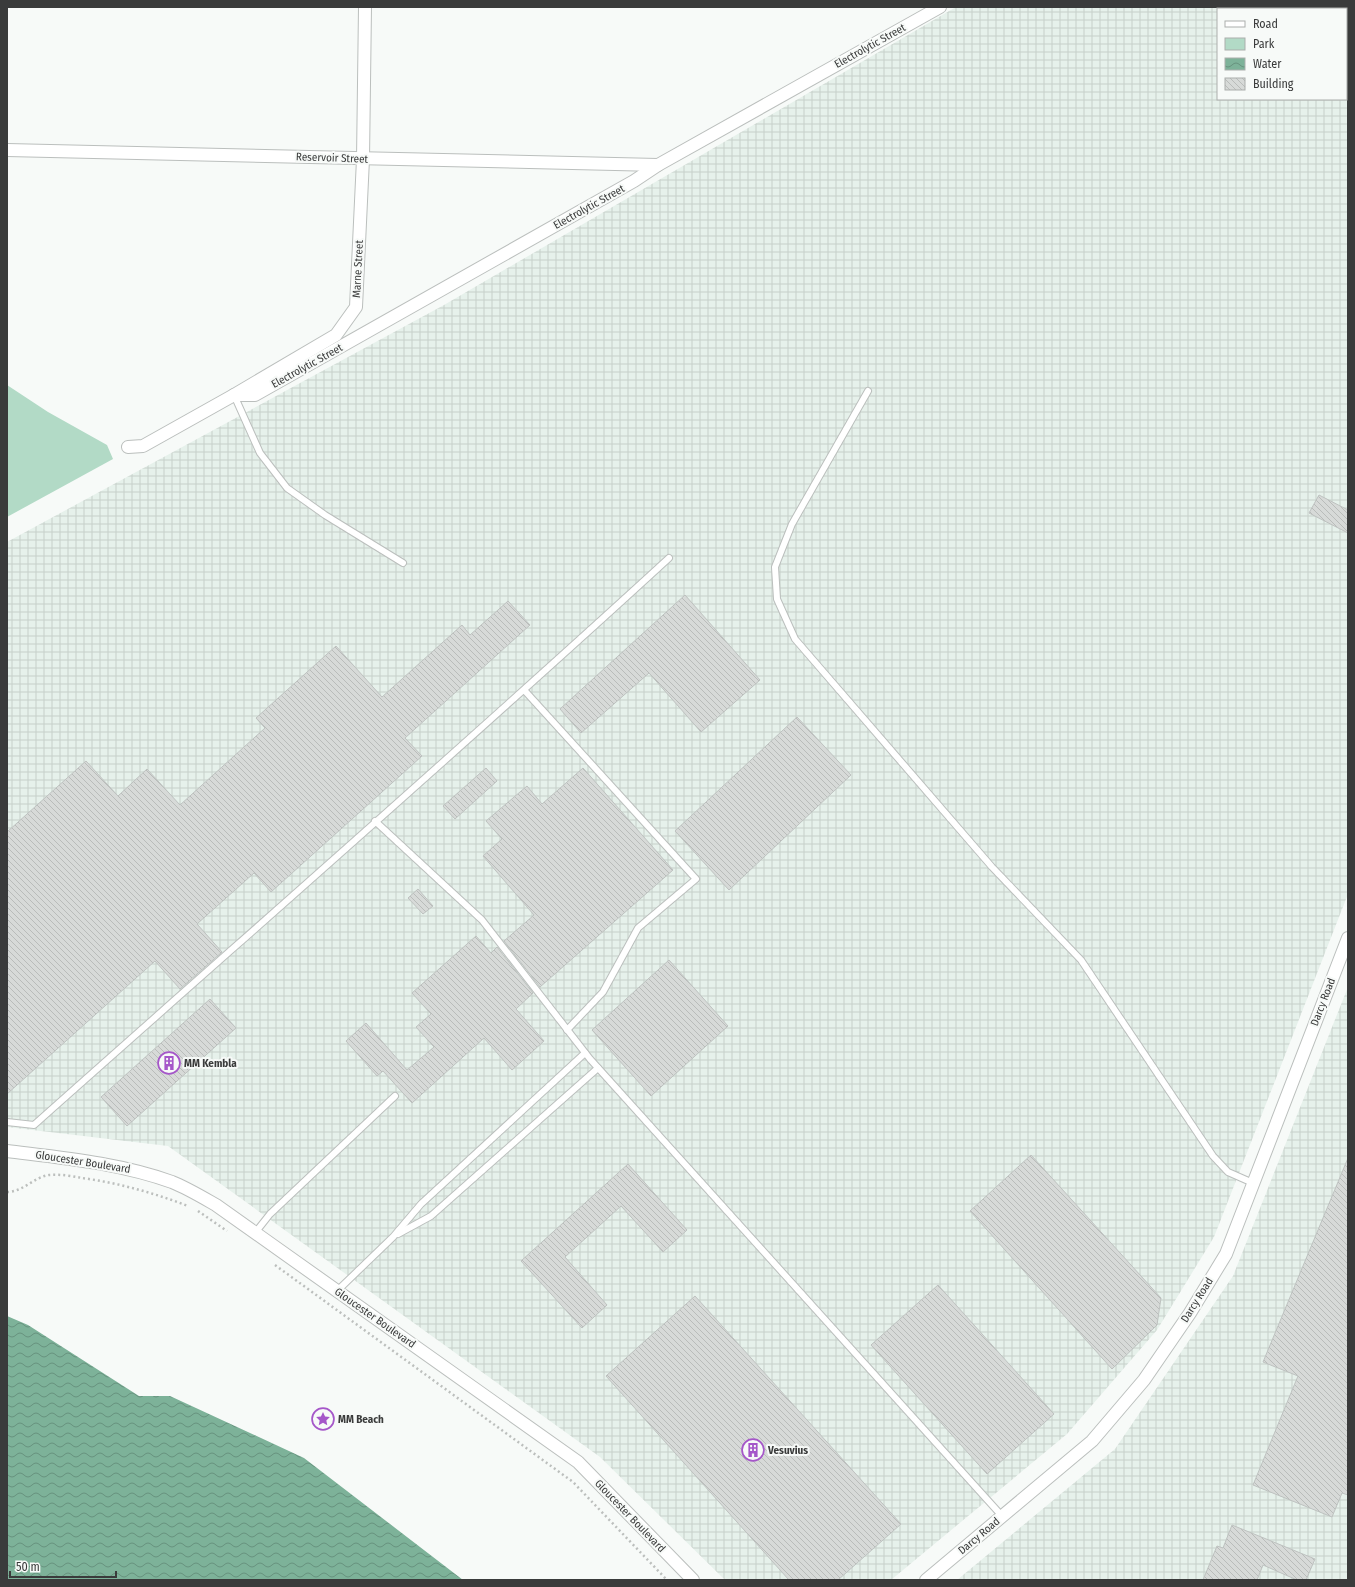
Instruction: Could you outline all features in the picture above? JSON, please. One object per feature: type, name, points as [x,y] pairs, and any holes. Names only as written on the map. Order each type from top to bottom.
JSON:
[{"type":"street","name":"Marne Street","points":[[128,447],[143,446],[336,335],[356,307],[363,159],[365,7]]},
{"type":"street","name":"Electrolytic Street","points":[[234,395],[255,395],[634,181],[658,165],[940,7]]},
{"type":"street","name":"Reservoir Street","points":[[7,150],[658,165]]},
{"type":"street","name":"Darcy Road","points":[[926,1580],[1092,1441],[1144,1380],[1190,1313],[1226,1254],[1348,938]]},
{"type":"street","name":"Gloucester Boulevard","points":[[7,1151],[101,1163],[137,1171],[173,1183],[216,1205],[578,1462],[693,1580]]},
{"type":"lane","points":[[868,392],[792,524],[775,567],[777,599],[795,639],[992,867],[1081,960],[1213,1156],[1228,1172],[1253,1183]]},
{"type":"lane","points":[[234,395],[260,454],[287,488],[325,515],[403,563]]},
{"type":"lane","points":[[7,1122],[34,1125],[375,821],[525,691],[669,558]]},
{"type":"lane","points":[[525,691],[696,879],[638,928],[603,992],[567,1030]]},
{"type":"lane","points":[[375,821],[482,920],[598,1068],[1002,1516]]},
{"type":"lane","points":[[337,1291],[393,1237],[421,1204],[585,1053]]},
{"type":"lane","points":[[393,1237],[431,1216],[598,1068]]},
{"type":"lane","points":[[255,1233],[270,1214],[395,1096]]},
{"type":"path","points":[[7,1192],[12,1192],[27,1186],[47,1175],[60,1175],[108,1182],[152,1192],[191,1206]]},
{"type":"path","points":[[197,1211],[229,1232]]},
{"type":"path","points":[[269,1260],[573,1482],[667,1580]]},
{"type":"shaded area","points":[[956,7],[1348,7],[1348,894],[1214,1237],[1157,1330],[1067,1434],[891,1580],[725,1580],[600,1457],[168,1146],[7,1127],[7,542],[444,305]]},
{"type":"shaded area","points":[[1348,987],[1348,1580],[957,1580],[1115,1449],[1233,1276]]},
{"type":"green space","points":[[7,385],[48,412],[107,445],[113,459],[7,517]]},
{"type":"water","points":[[7,1316],[28,1325],[139,1396],[170,1396],[304,1458],[463,1580],[7,1580]]},
{"type":"building","points":[[1319,495],[1348,510],[1348,533],[1309,513]]},
{"type":"building","points":[[685,595],[760,680],[701,732],[649,673],[581,733],[560,709]]},
{"type":"building","points":[[508,601],[530,625],[405,738],[422,756],[271,892],[254,873],[197,924],[222,952],[180,989],[155,961],[7,1094],[7,832],[86,761],[118,796],[147,769],[180,805],[265,728],[256,718],[336,646],[382,697],[462,625],[470,635]]},
{"type":"building","points":[[797,717],[851,775],[729,890],[675,831]]},
{"type":"building","points":[[486,768],[497,781],[455,819],[443,806]]},
{"type":"building","points":[[583,768],[673,870],[540,987],[504,941],[534,915],[483,856],[502,839],[486,821],[527,786],[542,804]]},
{"type":"building","points":[[418,889],[433,906],[423,914],[408,898]]},
{"type":"building","points":[[476,936],[491,953],[497,947],[533,993],[516,1009],[544,1041],[512,1070],[484,1038],[412,1103],[383,1071],[377,1076],[346,1041],[366,1023],[407,1070],[434,1047],[416,1027],[431,1014],[412,993]]},
{"type":"building","points":[[669,960],[728,1026],[651,1096],[592,1030]]},
{"type":"building","name":"MM Kembla","points":[[210,999],[236,1028],[127,1126],[101,1097]]},
{"type":"building","points":[[1031,1155],[1161,1298],[1157,1325],[1112,1369],[970,1211]]},
{"type":"building","points":[[1348,1158],[1348,1495],[1342,1493],[1332,1517],[1253,1485],[1298,1376],[1263,1362]]},
{"type":"building","points":[[628,1164],[687,1230],[663,1252],[621,1206],[565,1257],[607,1305],[582,1328],[521,1261]]},
{"type":"building","points":[[938,1285],[1054,1414],[987,1474],[871,1345]]},
{"type":"building","name":"Vesuvius","points":[[695,1296],[901,1524],[838,1580],[789,1580],[606,1376]]},
{"type":"building","points":[[1232,1525],[1315,1559],[1306,1580],[1297,1580],[1263,1565],[1257,1580],[1203,1580],[1217,1546],[1223,1548]]},
{"type":"place","name":"MM Kembla","points":[[169,1063]]},
{"type":"place","name":"MM Beach","points":[[323,1419]]},
{"type":"place","name":"Vesuvius","points":[[753,1450]]}]
